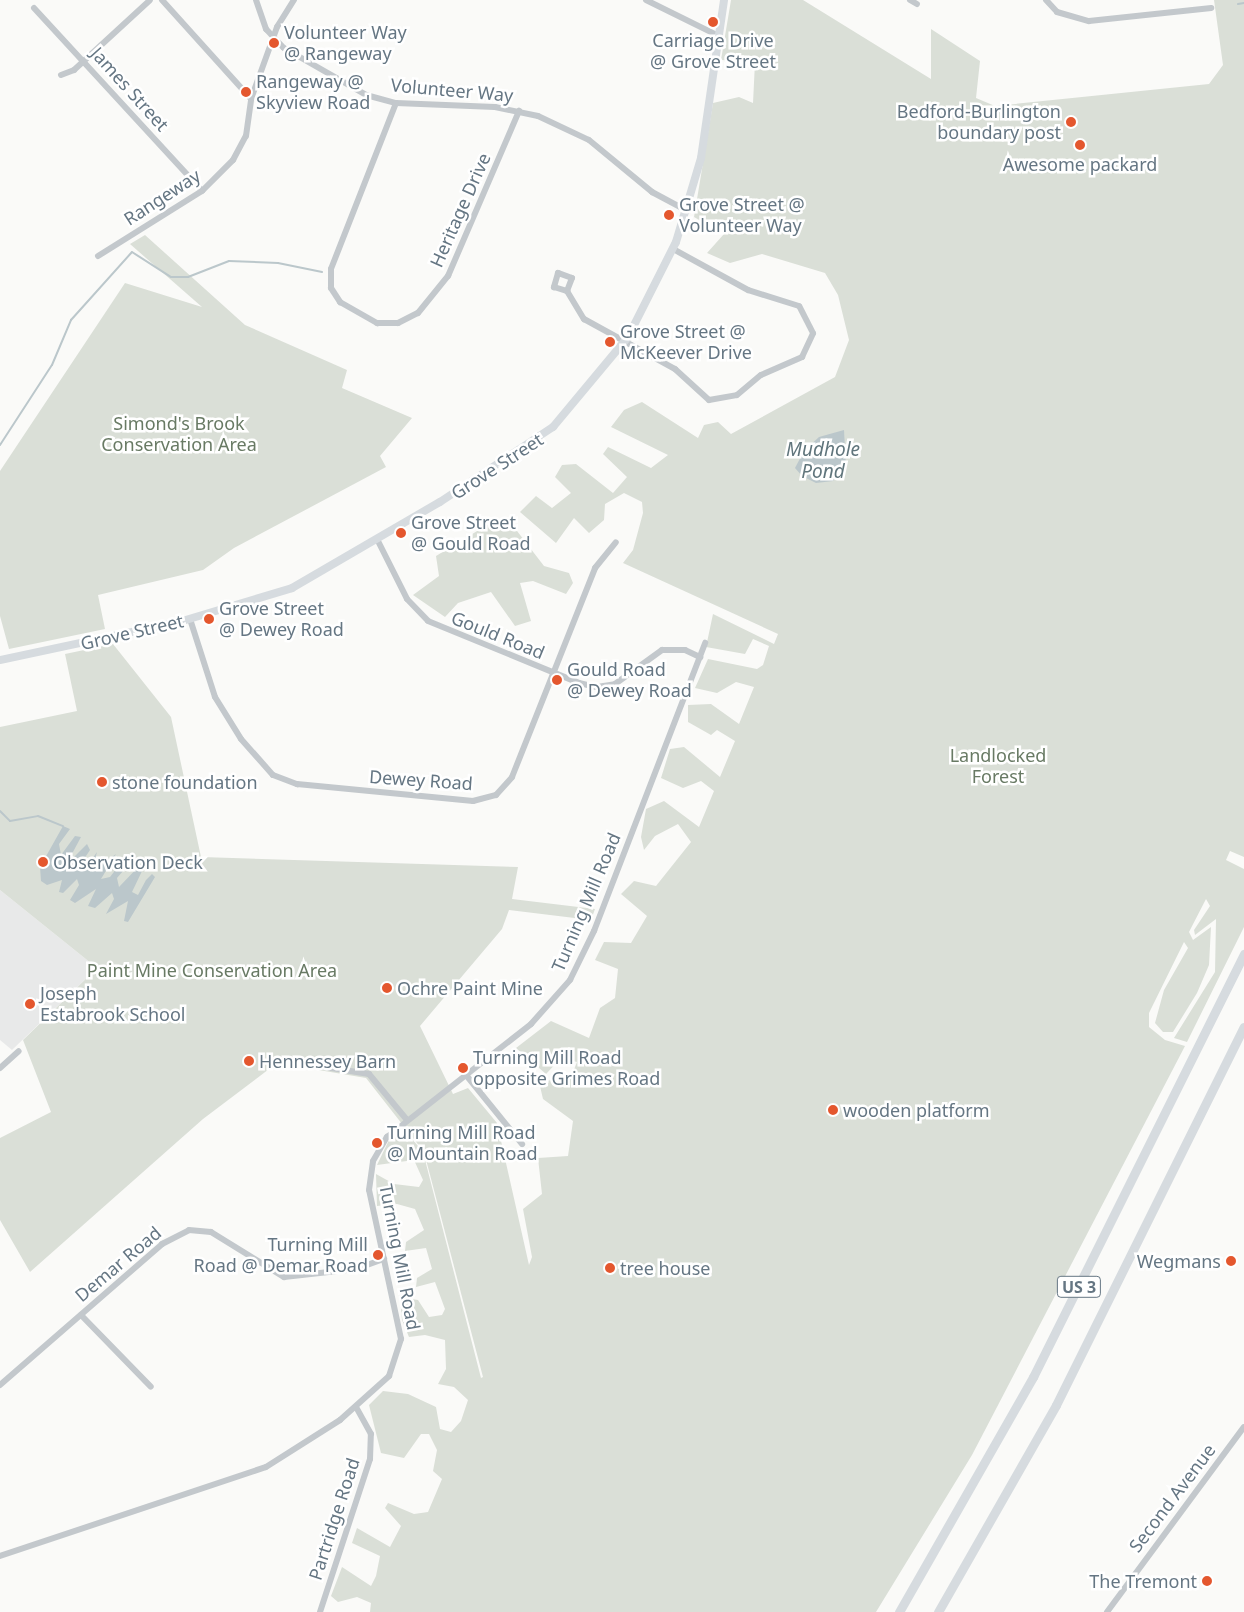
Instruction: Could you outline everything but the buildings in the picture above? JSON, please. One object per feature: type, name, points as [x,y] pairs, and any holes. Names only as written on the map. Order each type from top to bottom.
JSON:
[{"type":"highway","name":"US 3","points":[[899,1612],[1033,1377],[1244,954]]},
{"type":"highway","name":"US 3","points":[[938,1612],[1056,1405],[1244,1028]]},
{"type":"main road","name":"Grove Street","points":[[0,660],[190,619],[292,588],[377,539],[553,428],[625,340],[673,249],[687,210],[701,158],[724,0]]},
{"type":"street","points":[[61,75],[84,59],[150,0]]},
{"type":"street","points":[[162,0],[251,99]]},
{"type":"street","points":[[256,0],[273,38]]},
{"type":"street","name":"Rangeway","points":[[98,256],[202,191],[222,174],[242,146],[251,99],[273,38],[294,0]]},
{"type":"street","points":[[646,0],[719,36]]},
{"type":"street","points":[[910,0],[917,4]]},
{"type":"street","points":[[1046,0],[1057,12],[1089,21],[1211,8]]},
{"type":"street","name":"James Street","points":[[34,8],[84,59],[202,191]]},
{"type":"street","name":"Volunteer Way","points":[[273,38],[366,95],[396,102],[519,111],[589,140],[652,192],[687,210]]},
{"type":"street","name":"Heritage Drive","points":[[396,102],[331,269],[331,288],[340,302],[377,323],[398,323],[418,313],[448,276],[519,111]]},
{"type":"street","points":[[567,291],[584,319],[675,369],[709,400],[737,395],[761,375],[794,363],[810,345],[811,322],[798,306],[748,290],[673,249]]},
{"type":"street","name":"Gould Road","points":[[377,539],[408,599],[428,621],[553,673],[597,687],[615,684],[662,650],[685,650],[700,658]]},
{"type":"street","name":"Dewey Road","points":[[190,619],[210,686],[240,739],[273,775],[297,784],[458,800],[496,795],[517,766],[595,568],[616,542]]},
{"type":"street","name":"Turning Mill Road","points":[[0,1556],[245,1477],[316,1438],[356,1407],[388,1376],[400,1354],[399,1321],[369,1190],[370,1173],[380,1146],[407,1120],[541,1015],[576,971],[705,643]]},
{"type":"street","points":[[0,1068],[19,1051]]},
{"type":"street","points":[[294,1062],[369,1074],[407,1120]]},
{"type":"street","points":[[466,1075],[522,1144]]},
{"type":"street","name":"Demar Road","points":[[0,1384],[162,1244],[189,1230],[211,1232],[284,1277],[356,1269],[384,1260]]},
{"type":"street","points":[[81,1315],[151,1387]]},
{"type":"street","name":"Partridge Road","points":[[320,1612],[370,1459],[371,1434],[356,1407]]},
{"type":"street","name":"Second Avenue","points":[[1107,1612],[1244,1427]]},
{"type":"shaded area","name":"Joseph Estabrook School","points":[[0,890],[97,968],[12,1050],[0,1040]]},
{"type":"green space","name":"Landlocked Forest","points":[[731,0],[803,0],[931,79],[931,29],[980,61],[976,98],[995,106],[1209,84],[1223,65],[1214,0],[1244,0],[1244,857],[1230,851],[1226,860],[1244,869],[1244,927],[1187,1042],[1174,1038],[1215,972],[1216,919],[1195,935],[1194,930],[1210,906],[1206,899],[1189,932],[1193,940],[1211,927],[1209,965],[1197,993],[1173,1032],[1163,1032],[1155,1023],[1164,990],[1188,948],[1184,942],[1149,1013],[1149,1027],[1165,1040],[1185,1046],[972,1455],[876,1612],[370,1612],[371,1603],[357,1597],[338,1602],[331,1596],[342,1567],[371,1586],[376,1576],[380,1556],[352,1543],[357,1528],[390,1547],[401,1526],[385,1508],[388,1503],[414,1514],[428,1512],[442,1479],[433,1471],[437,1450],[429,1434],[421,1434],[404,1458],[381,1453],[369,1405],[383,1391],[408,1394],[436,1407],[440,1429],[451,1432],[461,1421],[468,1400],[454,1387],[438,1384],[446,1369],[445,1340],[425,1335],[409,1337],[402,1320],[400,1297],[418,1300],[429,1317],[442,1315],[445,1309],[435,1282],[416,1287],[417,1278],[432,1269],[426,1248],[405,1251],[406,1242],[424,1230],[415,1209],[397,1204],[377,1206],[376,1174],[394,1184],[419,1187],[423,1180],[414,1160],[377,1165],[389,1140],[403,1128],[423,1152],[481,1378],[483,1377],[424,1152],[366,1078],[277,1063],[203,1119],[30,1272],[0,1220],[0,1138],[51,1112],[23,1040],[97,968],[0,890],[0,727],[77,711],[65,654],[113,644],[171,717],[201,857],[518,867],[512,899],[595,909],[591,920],[509,910],[502,929],[420,1026],[453,1094],[468,1088],[497,1123],[529,1265],[532,1257],[523,1209],[542,1194],[538,1158],[568,1156],[573,1121],[543,1099],[539,1082],[571,1077],[577,1062],[561,1058],[546,1074],[516,1048],[551,1021],[589,1038],[600,1008],[615,998],[618,969],[595,960],[604,942],[631,943],[647,916],[621,894],[634,881],[656,886],[691,842],[678,824],[655,836],[644,850],[641,837],[646,809],[664,801],[699,827],[714,791],[701,781],[683,788],[661,778],[670,749],[684,747],[720,777],[735,741],[717,730],[711,735],[688,722],[688,705],[711,704],[739,724],[754,687],[736,682],[717,693],[695,688],[708,659],[757,669],[763,665],[769,646],[753,639],[745,654],[706,647],[713,614],[774,644],[778,634],[623,563],[633,550],[643,513],[642,502],[624,493],[605,504],[604,520],[589,533],[574,518],[556,543],[520,512],[536,496],[552,508],[571,493],[555,477],[562,465],[576,464],[613,493],[627,477],[603,454],[608,447],[651,468],[668,455],[611,427],[624,410],[642,402],[698,438],[704,425],[718,422],[731,434],[835,377],[849,340],[838,295],[825,273],[762,254],[730,263],[707,253],[724,234],[694,217],[713,103],[739,97],[753,103],[755,62],[721,60]]},
{"type":"green space","name":"Simond's Brook Conservation Area","points":[[145,235],[245,325],[347,370],[342,388],[412,418],[380,456],[386,467],[234,548],[203,570],[98,595],[105,629],[9,649],[0,616],[0,471],[125,283],[202,307],[130,244]]},
{"type":"green space","points":[[507,518],[544,566],[569,573],[573,583],[566,594],[533,581],[520,583],[531,621],[515,626],[491,592],[458,603],[445,617],[413,595],[439,576],[436,556],[492,522]]},
{"type":"water","name":"Mudhole Pond","points":[[844,430],[846,467],[833,481],[816,483],[802,476],[795,468],[804,451],[819,437]]},
{"type":"water","points":[[63,826],[70,829],[59,844],[61,855],[75,836],[81,837],[66,865],[87,844],[90,850],[80,865],[85,869],[97,852],[92,872],[116,854],[101,879],[110,877],[124,859],[129,859],[129,864],[117,878],[119,887],[141,864],[143,869],[132,892],[138,895],[146,880],[152,874],[155,877],[128,922],[124,921],[128,901],[106,914],[114,899],[112,893],[95,908],[88,906],[96,889],[75,903],[70,900],[79,885],[77,879],[63,893],[59,892],[62,880],[47,885],[41,881],[40,867]]},
{"type":"waterway","points":[[1238,4],[1244,3]]},
{"type":"waterway","points":[[0,445],[52,365],[71,320],[132,252],[171,277],[188,277],[229,261],[278,263],[322,272]]},
{"type":"waterway","points":[[0,811],[10,821],[38,816],[63,826]]},
{"type":"place","name":"Carriage Drive @ Grove Street","points":[[713,22]]},
{"type":"place","name":"Volunteer Way @ Rangeway","points":[[274,43]]},
{"type":"place","name":"Rangeway @ Skyview Road","points":[[246,92]]},
{"type":"place","name":"Bedford-Burlington boundary post","points":[[1071,122]]},
{"type":"place","name":"Awesome packard","points":[[1080,145]]},
{"type":"place","name":"Grove Street @ Volunteer Way","points":[[669,215]]},
{"type":"place","name":"Grove Street @ McKeever Drive","points":[[610,342]]},
{"type":"place","name":"Grove Street @ Gould Road","points":[[401,533]]},
{"type":"place","name":"Grove Street @ Dewey Road","points":[[209,619]]},
{"type":"place","name":"Gould Road @ Dewey Road","points":[[557,680]]},
{"type":"place","name":"stone foundation","points":[[102,782]]},
{"type":"place","name":"Observation Deck","points":[[43,862]]},
{"type":"place","name":"Ochre Paint Mine","points":[[387,988]]},
{"type":"place","name":"Joseph Estabrook School","points":[[30,1004]]},
{"type":"place","name":"Hennessey Barn","points":[[249,1061]]},
{"type":"place","name":"Turning Mill Road opposite Grimes Road","points":[[463,1068]]},
{"type":"place","name":"wooden platform","points":[[833,1110]]},
{"type":"place","name":"Turning Mill Road @ Mountain Road","points":[[377,1143]]},
{"type":"place","name":"Turning Mill Road @ Demar Road","points":[[378,1255]]},
{"type":"place","name":"Wegmans","points":[[1231,1261]]},
{"type":"place","name":"tree house","points":[[610,1268]]},
{"type":"place","name":"The Tremont","points":[[1207,1581]]},
{"type":"park label","name":"Paint Mine Conservation Area","points":[[212,970]]}]
